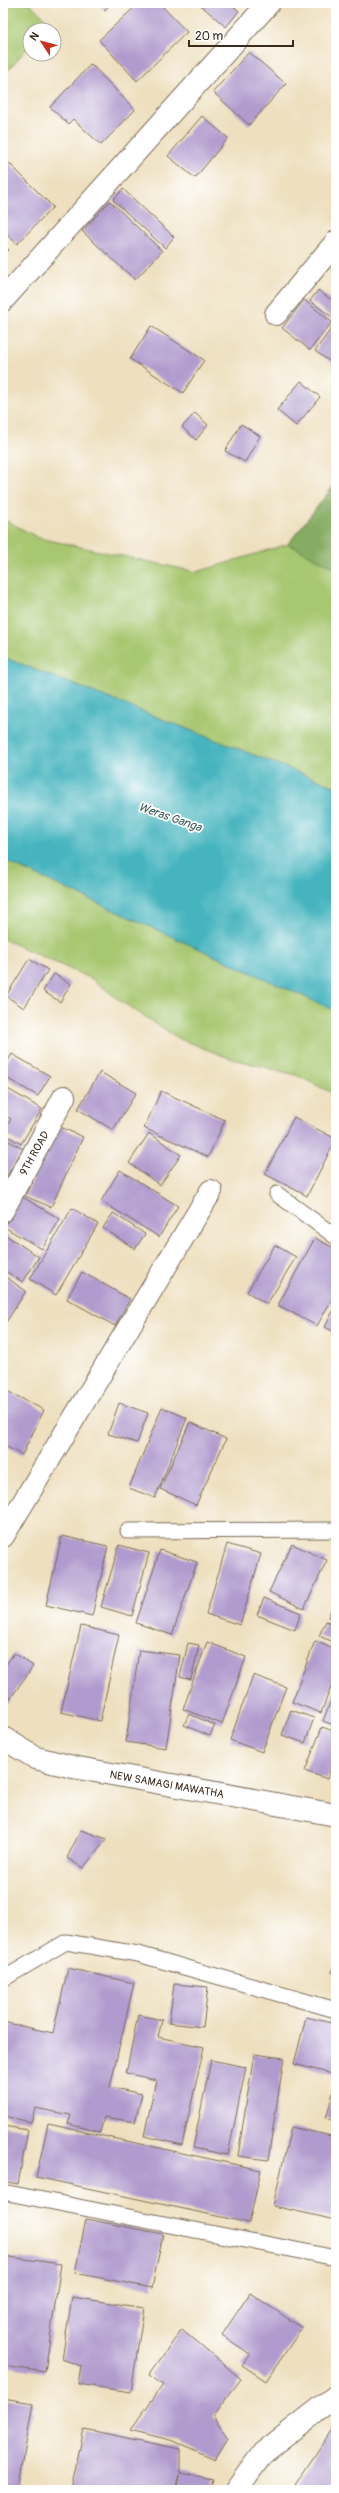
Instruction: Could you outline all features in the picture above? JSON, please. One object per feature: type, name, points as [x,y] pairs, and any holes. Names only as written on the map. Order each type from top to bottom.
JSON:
[{"type":"street","points":[[3,300],[269,3]]},
{"type":"street","points":[[276,314],[336,242]]},
{"type":"street","name":"9TH ROAD","points":[[3,1210],[64,1097]]},
{"type":"street","points":[[3,1536],[211,1191]]},
{"type":"street","name":"NEW SAMAGI MAWATHA","points":[[3,1738],[36,1758],[73,1767],[336,1815]]},
{"type":"street","points":[[236,2490],[263,2453],[336,2396]]},
{"type":"lane","points":[[277,1194],[336,1237]]},
{"type":"lane","points":[[128,1531],[336,1530]]},
{"type":"lane","points":[[3,1979],[66,1942],[138,1954],[336,2010]]},
{"type":"lane","points":[[3,2192],[336,2258]]},
{"type":"green space","points":[[3,3],[29,3],[49,22],[22,22],[22,54],[3,76]]},
{"type":"green space","points":[[336,483],[336,787],[3,657],[3,519],[39,538],[197,572],[288,544]]},
{"type":"green space","points":[[336,483],[336,569],[288,544]]},
{"type":"green space","points":[[3,860],[336,1011],[336,1095],[296,1075],[229,1058],[180,1039],[122,1002],[92,979],[3,939]]},
{"type":"water","name":"Weras Ganga","points":[[3,657],[336,787],[336,1011],[3,860]]},
{"type":"building","points":[[98,3],[111,3],[105,10]]},
{"type":"building","points":[[139,3],[159,3],[187,32],[137,81],[99,40]]},
{"type":"building","points":[[198,3],[229,3],[239,11],[226,27]]},
{"type":"building","points":[[249,52],[286,84],[249,125],[213,92]]},
{"type":"building","points":[[91,64],[135,110],[101,145],[73,119],[68,124],[50,107]]},
{"type":"building","points":[[202,116],[228,138],[195,178],[168,156]]},
{"type":"building","points":[[3,157],[53,207],[17,244],[3,231]]},
{"type":"building","points":[[123,189],[174,237],[165,248],[113,200]]},
{"type":"building","points":[[110,201],[162,251],[135,280],[82,231]]},
{"type":"building","points":[[3,244],[9,250],[3,256]]},
{"type":"building","points":[[318,290],[336,303],[336,320],[310,301]]},
{"type":"building","points":[[304,300],[332,322],[310,350],[282,328]]},
{"type":"building","points":[[336,322],[336,366],[315,351]]},
{"type":"building","points":[[151,326],[204,360],[183,393],[130,359]]},
{"type":"building","points":[[301,381],[320,397],[296,426],[277,410]]},
{"type":"building","points":[[195,413],[208,425],[196,440],[182,427]]},
{"type":"building","points":[[241,424],[260,436],[245,462],[225,451]]},
{"type":"building","points":[[29,959],[48,970],[24,1008],[6,996]]},
{"type":"building","points":[[54,974],[71,984],[60,1002],[43,991]]},
{"type":"building","points":[[12,1054],[50,1076],[38,1096],[3,1076],[3,1069]]},
{"type":"building","points":[[100,1072],[136,1093],[113,1130],[78,1109]]},
{"type":"building","points":[[6,1088],[42,1109],[21,1144],[3,1133],[11,1119],[3,1114],[3,1093]]},
{"type":"building","points":[[161,1091],[225,1120],[208,1157],[144,1128]]},
{"type":"building","points":[[294,1117],[336,1139],[307,1196],[265,1174]]},
{"type":"building","points":[[58,1126],[83,1137],[51,1207],[25,1196]]},
{"type":"building","points":[[149,1133],[181,1155],[160,1185],[129,1163]]},
{"type":"building","points":[[9,1141],[23,1149],[4,1181],[3,1152]]},
{"type":"building","points":[[120,1170],[178,1206],[159,1237],[101,1201]]},
{"type":"building","points":[[21,1196],[60,1219],[42,1249],[4,1227]]},
{"type":"building","points":[[72,1208],[98,1224],[56,1295],[30,1279]]},
{"type":"building","points":[[113,1213],[145,1234],[135,1249],[103,1228]]},
{"type":"building","points":[[4,1234],[39,1257],[23,1282],[3,1270]]},
{"type":"building","points":[[315,1238],[336,1249],[336,1292],[317,1326],[278,1305]]},
{"type":"building","points":[[275,1245],[296,1257],[267,1304],[247,1292]]},
{"type":"building","points":[[82,1272],[130,1299],[115,1326],[67,1299]]},
{"type":"building","points":[[3,1275],[26,1291],[3,1327]]},
{"type":"building","points":[[336,1305],[336,1333],[325,1327]]},
{"type":"building","points":[[3,1389],[44,1410],[22,1455],[3,1445]]},
{"type":"building","points":[[119,1403],[148,1413],[137,1443],[108,1434]]},
{"type":"building","points":[[162,1407],[187,1418],[155,1498],[129,1488]]},
{"type":"building","points":[[190,1422],[226,1439],[196,1505],[160,1489]]},
{"type":"building","points":[[62,1536],[108,1546],[92,1616],[46,1605]]},
{"type":"building","points":[[227,1544],[261,1554],[240,1625],[206,1614]]},
{"type":"building","points":[[292,1544],[327,1560],[304,1609],[269,1592]]},
{"type":"building","points":[[119,1545],[149,1553],[132,1616],[101,1607]]},
{"type":"building","points":[[160,1550],[197,1562],[172,1635],[136,1623]]},
{"type":"building","points":[[336,1597],[336,1621],[328,1617]]},
{"type":"building","points":[[264,1598],[301,1613],[295,1630],[257,1615]]},
{"type":"building","points":[[326,1621],[336,1625],[336,1643],[319,1636]]},
{"type":"building","points":[[81,1626],[119,1635],[100,1721],[61,1712]]},
{"type":"building","points":[[315,1641],[336,1650],[336,1674],[321,1713],[292,1702]]},
{"type":"building","points":[[207,1642],[246,1657],[222,1724],[183,1709]]},
{"type":"building","points":[[188,1643],[199,1645],[191,1680],[180,1677]]},
{"type":"building","points":[[139,1650],[180,1655],[166,1748],[126,1742]]},
{"type":"building","points":[[14,1653],[33,1666],[6,1705],[3,1703],[3,1669]]},
{"type":"building","points":[[253,1675],[286,1687],[262,1752],[230,1740]]},
{"type":"building","points":[[336,1687],[336,1726],[323,1721]]},
{"type":"building","points":[[291,1710],[314,1718],[305,1743],[282,1735]]},
{"type":"building","points":[[189,1714],[215,1725],[210,1736],[184,1725]]},
{"type":"building","points":[[322,1727],[336,1732],[336,1755],[327,1779],[305,1771]]},
{"type":"building","points":[[81,1830],[107,1839],[83,1868],[67,1858]]},
{"type":"building","points":[[336,1963],[336,1974],[332,1972]]},
{"type":"building","points":[[68,1968],[134,1983],[110,2087],[142,2094],[135,2122],[104,2117],[100,2132],[68,2124],[71,2115],[35,2108],[31,2122],[3,2116],[3,2022],[53,2033]]},
{"type":"building","points":[[174,1984],[208,1987],[203,2027],[169,2023]]},
{"type":"building","points":[[138,2015],[162,2020],[158,2037],[204,2047],[182,2145],[144,2136],[156,2080],[126,2073]]},
{"type":"building","points":[[306,2017],[336,2024],[336,2075],[294,2064]]},
{"type":"building","points":[[254,2054],[284,2058],[268,2160],[238,2156]]},
{"type":"building","points":[[211,2060],[246,2067],[228,2155],[193,2148]]},
{"type":"building","points":[[336,2082],[336,2121],[326,2118]]},
{"type":"building","points":[[48,2124],[261,2170],[249,2223],[36,2177]]},
{"type":"building","points":[[3,2126],[28,2130],[18,2184],[3,2181]]},
{"type":"building","points":[[291,2127],[336,2137],[336,2220],[273,2206]]},
{"type":"building","points":[[86,2219],[163,2234],[152,2288],[75,2273]]},
{"type":"building","points":[[3,2256],[61,2264],[45,2372],[3,2366]]},
{"type":"building","points":[[250,2293],[302,2328],[266,2381],[242,2365],[250,2354],[222,2335]]},
{"type":"building","points":[[72,2297],[144,2308],[131,2392],[78,2384],[81,2366],[62,2359]]},
{"type":"building","points":[[182,2329],[241,2379],[213,2416],[228,2438],[215,2459],[174,2441],[130,2430],[163,2385],[149,2375]]},
{"type":"building","points":[[3,2398],[33,2403],[18,2490],[3,2490]]},
{"type":"building","points":[[333,2428],[336,2430],[336,2490],[303,2490],[295,2485]]},
{"type":"building","points":[[84,2429],[180,2449],[180,2473],[213,2479],[211,2490],[176,2490],[179,2475],[175,2490],[71,2490]]}]
